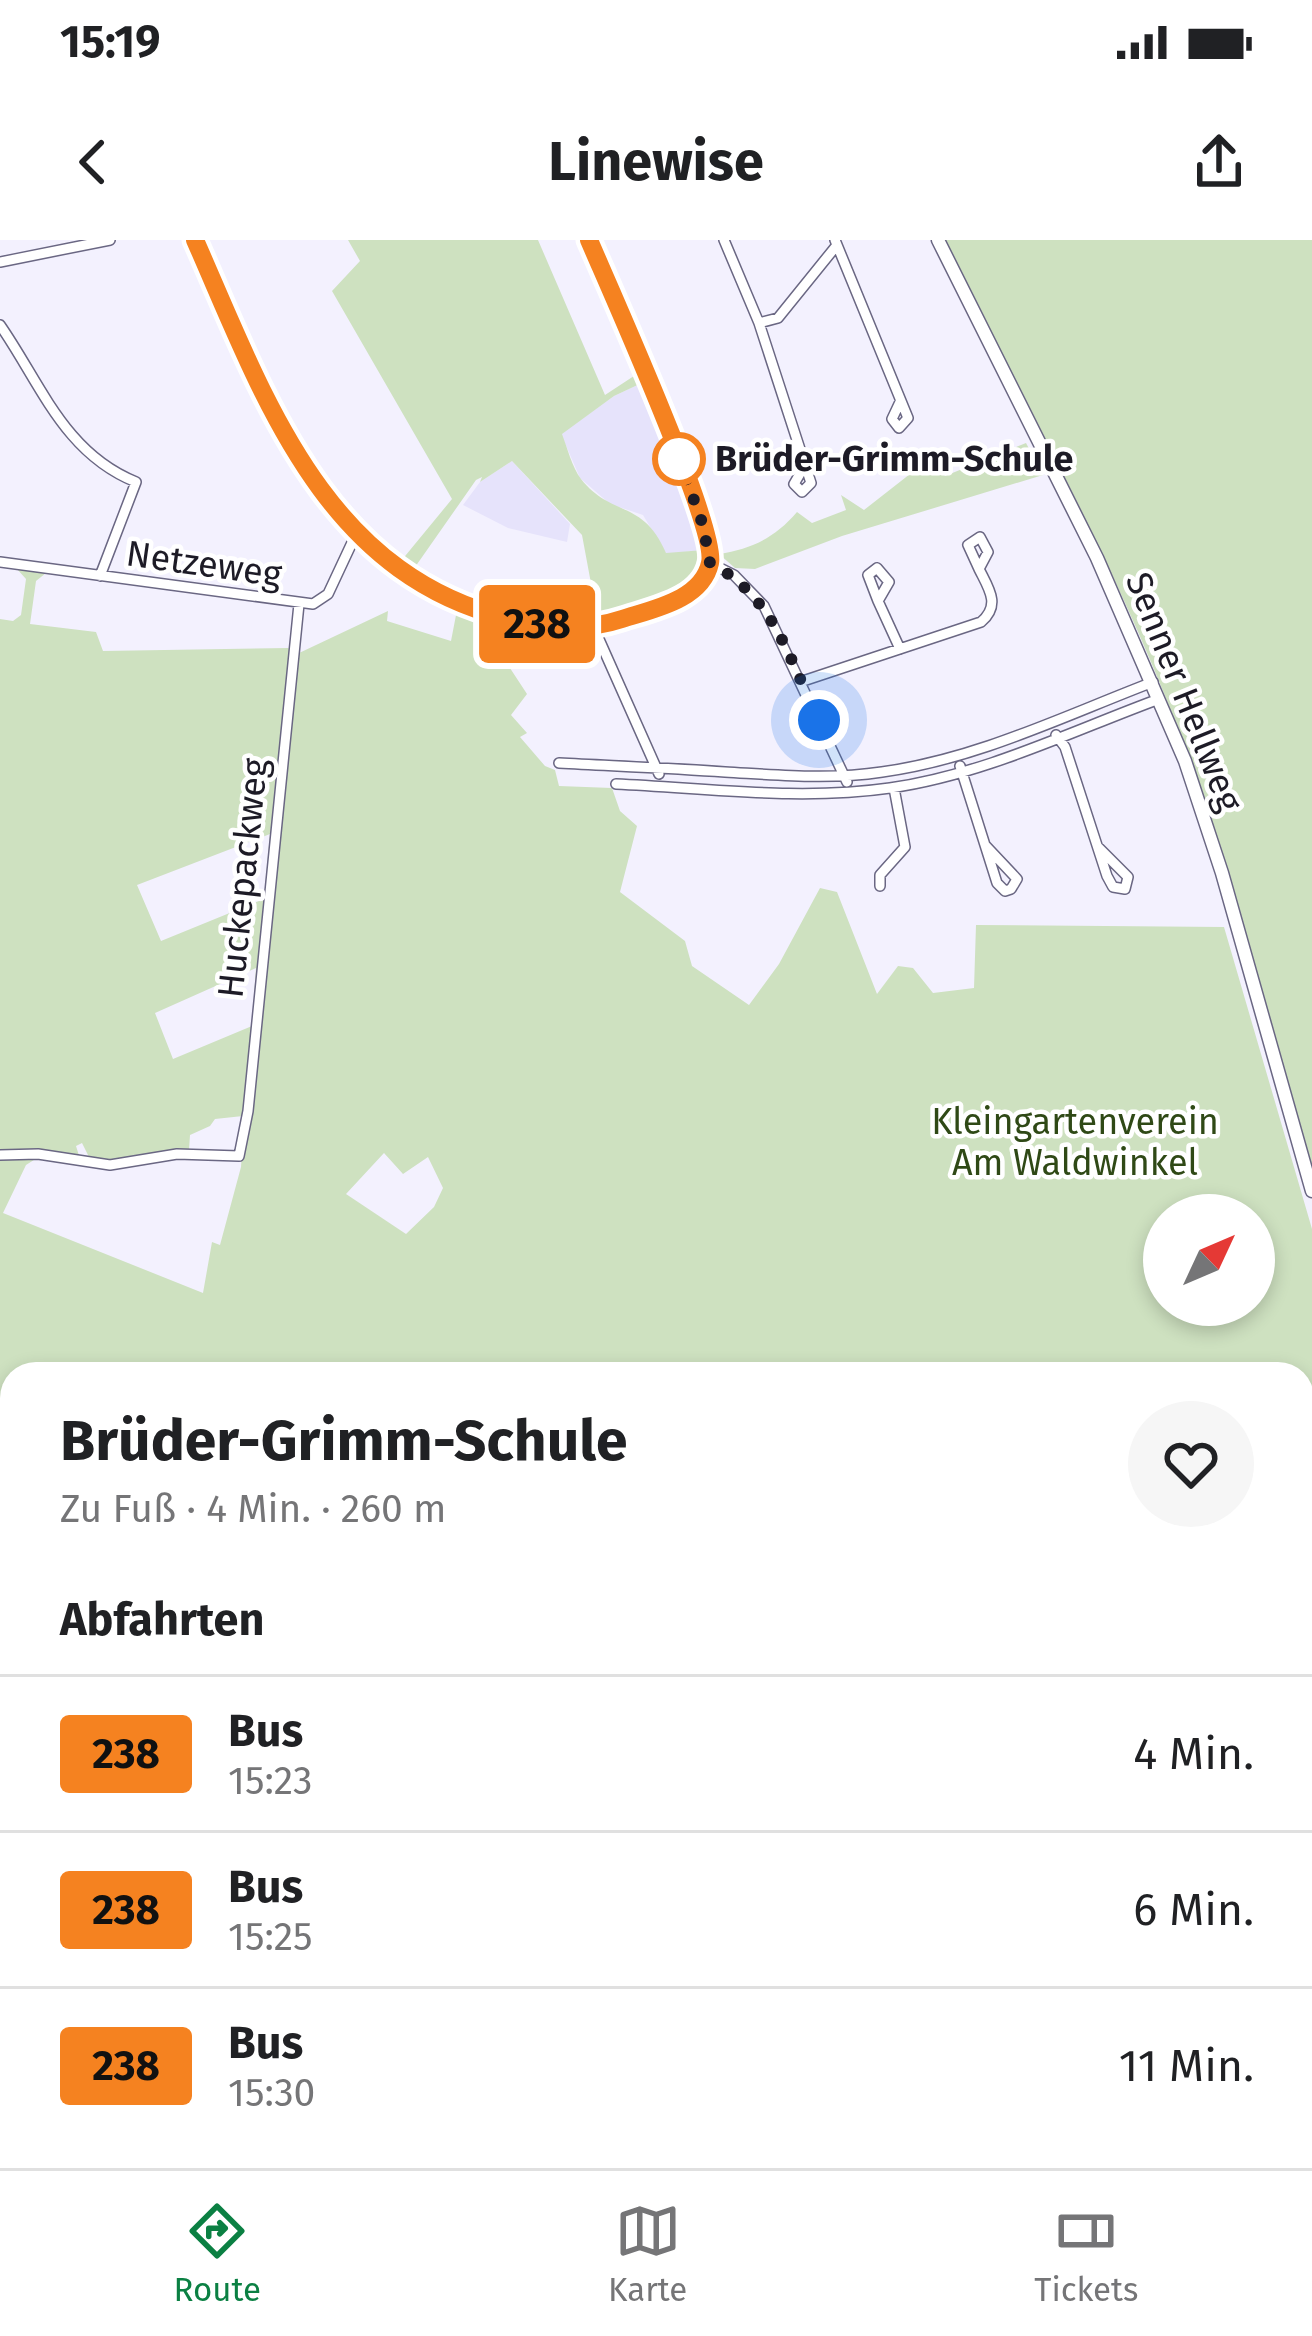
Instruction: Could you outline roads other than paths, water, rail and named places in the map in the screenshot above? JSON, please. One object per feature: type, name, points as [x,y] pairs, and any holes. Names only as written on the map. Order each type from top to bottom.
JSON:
[{"type":"street","points":[[0,262],[110,240]]},
{"type":"street","points":[[196,240],[287,444],[317,490],[357,532],[457,602],[519,621],[594,628],[683,597],[696,587],[710,563],[703,525],[674,446],[589,240]]},
{"type":"street","points":[[724,240],[758,323],[805,465]]},
{"type":"street","name":"Senner Hellweg","points":[[938,240],[1077,517],[1160,698],[1208,825],[1312,1191]]},
{"type":"street","points":[[758,323],[778,318],[836,242]]},
{"type":"street","points":[[836,242],[900,402]]},
{"type":"street","points":[[0,325],[74,441],[98,462],[136,482],[100,576]]},
{"type":"street","name":"Netzeweg","points":[[0,562],[313,604],[328,593],[357,532]]},
{"type":"street","points":[[710,563],[744,583],[764,606],[847,776],[848,793]]},
{"type":"street","points":[[800,682],[981,622],[993,600],[979,569]]},
{"type":"street","points":[[878,602],[900,649]]},
{"type":"street","name":"Huckepackweg","points":[[0,1156],[38,1154],[110,1165],[177,1154],[238,1156],[248,1111],[299,604]]},
{"type":"street","points":[[594,628],[659,769],[659,786]]},
{"type":"street","points":[[560,763],[847,776],[956,756],[1052,724],[1153,682]]},
{"type":"street","points":[[616,784],[812,794],[894,788],[1058,740],[1160,698]]},
{"type":"street","points":[[1052,724],[1065,747],[1098,848]]},
{"type":"street","points":[[956,756],[997,883],[1006,891],[1011,889],[1017,879],[986,846]]},
{"type":"street","points":[[880,886],[880,875],[905,847],[894,788]]},
{"type":"place","name":"Brüder-Grimm-Schule","points":[[679,459]]},
{"type":"park label","name":"Kleingartenverein Am Waldwinkel","points":[[1075,1142]]}]
